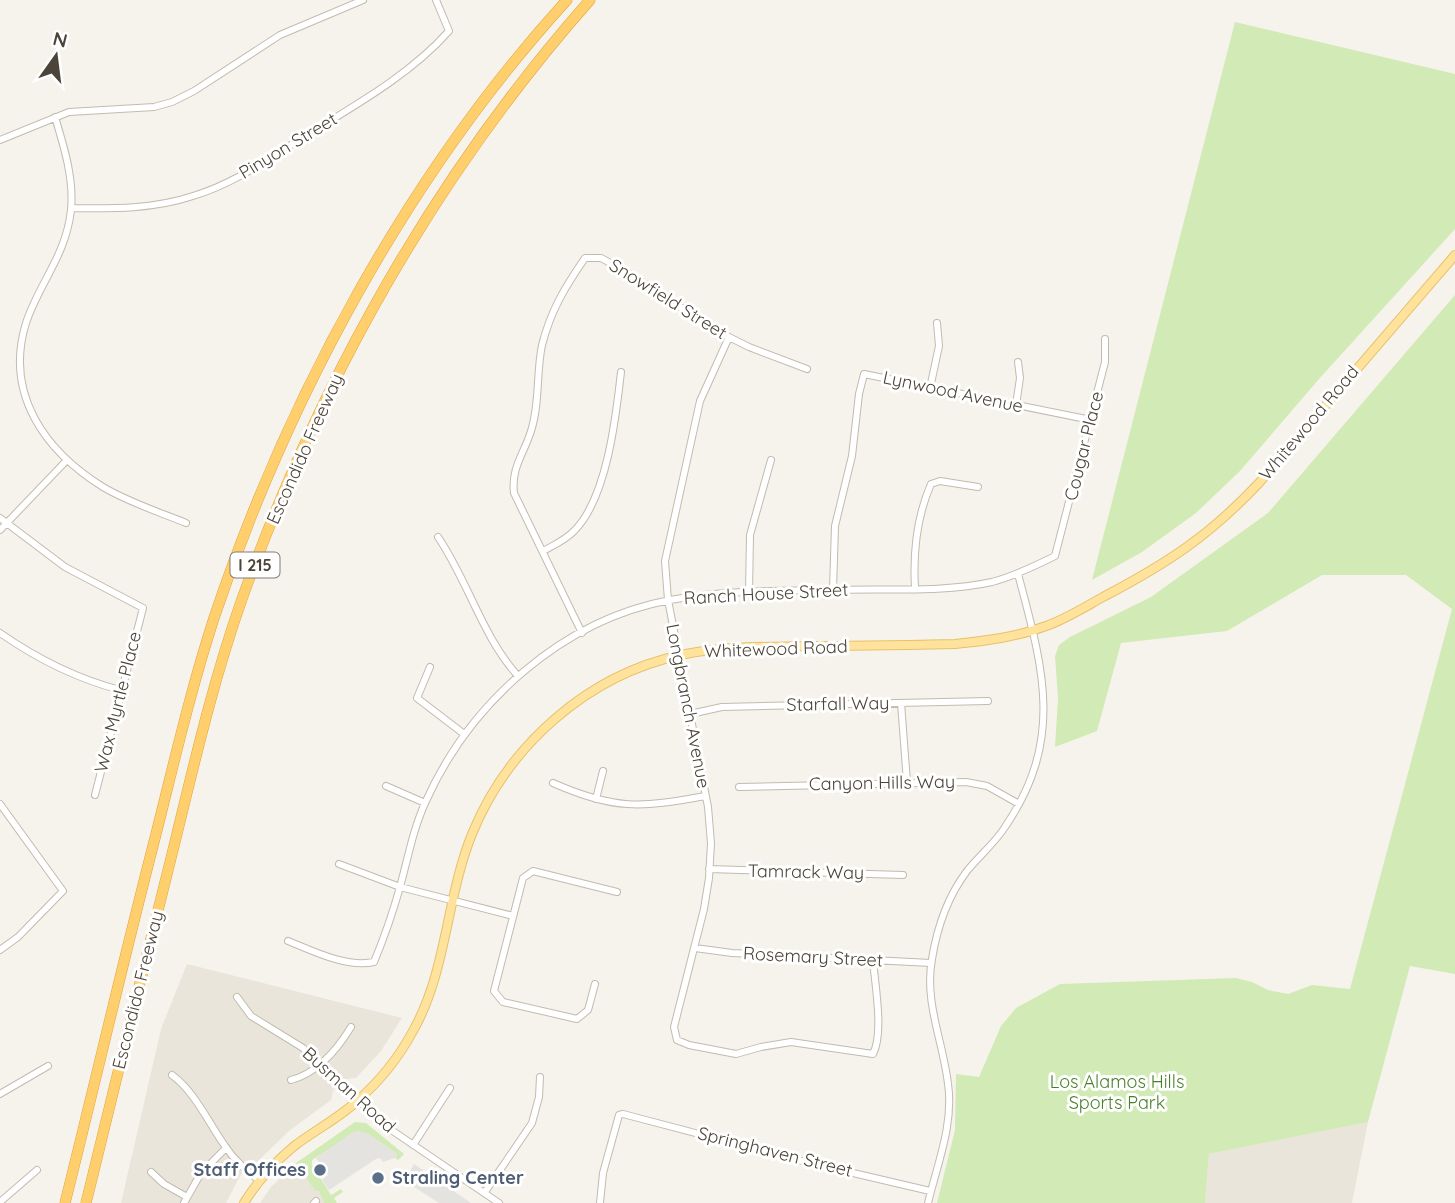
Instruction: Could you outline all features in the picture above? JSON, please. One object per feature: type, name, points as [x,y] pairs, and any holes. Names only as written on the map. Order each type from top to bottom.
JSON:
[{"type":"highway","name":"Escondido Freeway","points":[[65,1203],[197,672],[262,489],[341,324],[411,205],[495,88],[567,0]]},
{"type":"highway","name":"Escondido Freeway","points":[[86,1203],[211,699],[241,603],[290,475],[362,328],[425,221],[472,151],[540,59],[590,0]]},
{"type":"main road","name":"Whitewood Road","points":[[244,1203],[260,1181],[292,1148],[357,1102],[397,1058],[422,1015],[434,982],[465,856],[481,814],[501,779],[524,749],[556,717],[601,686],[645,666],[678,656],[711,650],[747,648],[956,644],[1004,637],[1060,620],[1144,576],[1204,536],[1232,511],[1455,255]]},
{"type":"street","points":[[0,140],[69,112],[155,107],[172,102],[194,91],[280,35],[363,0]]},
{"type":"street","name":"Pinyon Street","points":[[71,208],[110,209],[170,202],[208,191],[252,169],[379,89],[439,42],[449,31],[436,0]]},
{"type":"street","points":[[55,117],[68,165],[71,208],[62,248],[26,322],[19,360],[26,398],[43,433],[67,460],[105,488],[186,523]]},
{"type":"street","name":"Snowfield Street","points":[[543,551],[514,493],[513,478],[531,431],[538,401],[542,346],[557,300],[585,258],[601,258],[729,337],[807,369]]},
{"type":"street","points":[[930,388],[939,346],[937,323]]},
{"type":"street","name":"Longbranch Avenue","points":[[729,337],[701,401],[665,561],[668,600],[705,796],[711,844],[695,948],[674,1027],[677,1040],[736,1054],[791,1042],[873,1054],[877,1046],[873,960]]},
{"type":"street","name":"Cougar Place","points":[[1058,552],[1105,362],[1105,339]]},
{"type":"street","points":[[1016,405],[1020,378],[1018,362]]},
{"type":"street","points":[[582,633],[543,551],[561,542],[590,511],[602,479],[618,402],[621,372]]},
{"type":"street","name":"Lynwood Avenue","points":[[833,590],[835,526],[852,456],[864,374],[1091,420]]},
{"type":"street","points":[[0,530],[67,460]]},
{"type":"street","points":[[749,592],[750,535],[771,460]]},
{"type":"street","points":[[915,588],[916,539],[925,496],[931,485],[940,481],[978,487]]},
{"type":"street","points":[[0,518],[6,524]]},
{"type":"street","name":"Wax Myrtle Place","points":[[6,524],[65,567],[143,608],[95,795]]},
{"type":"street","points":[[438,537],[454,561],[492,642],[518,676]]},
{"type":"street","name":"Ranch House Street","points":[[288,941],[317,953],[362,965],[374,962],[425,803],[464,734],[518,676],[582,633],[627,612],[668,600],[712,594],[969,586],[1018,574],[1058,552]]},
{"type":"street","points":[[928,1203],[945,1136],[949,1095],[932,1012],[931,963],[942,918],[966,873],[1005,828],[1019,804],[1040,750],[1044,719],[1044,679],[1018,574]]},
{"type":"street","points":[[0,633],[44,660],[120,691]]},
{"type":"street","points":[[430,667],[417,698],[464,734]]},
{"type":"street","name":"Starfall Way","points":[[690,714],[722,707],[988,701]]},
{"type":"street","points":[[901,703],[907,782]]},
{"type":"street","points":[[596,799],[603,771]]},
{"type":"street","name":"Canyon Hills Way","points":[[740,787],[966,782],[987,786],[1019,804]]},
{"type":"street","points":[[553,783],[584,797],[623,805],[650,806],[705,796]]},
{"type":"street","points":[[386,786],[425,803]]},
{"type":"street","points":[[0,804],[63,891],[18,937],[0,950]]},
{"type":"street","points":[[339,864],[400,887],[513,916]]},
{"type":"street","name":"Tamrack Way","points":[[709,869],[903,875]]},
{"type":"street","points":[[595,984],[588,1010],[577,1019],[503,1002],[494,991],[523,878],[533,871],[617,892]]},
{"type":"street","name":"Rosemary Street","points":[[695,948],[732,953],[931,963]]},
{"type":"street","name":"Busman Road","points":[[237,997],[251,1016],[292,1040],[384,1125],[499,1203]]},
{"type":"street","points":[[291,1080],[320,1065],[351,1027]]},
{"type":"street","points":[[0,1094],[48,1066]]},
{"type":"street","points":[[172,1075],[184,1084],[226,1147],[243,1167],[260,1181]]},
{"type":"street","points":[[485,1192],[532,1123],[539,1097],[540,1077]]},
{"type":"street","points":[[413,1145],[450,1088]]},
{"type":"street","name":"Springhaven Street","points":[[600,1203],[603,1172],[619,1115],[623,1114],[930,1191]]},
{"type":"street","points":[[151,1172],[186,1200],[201,1173],[226,1147]]},
{"type":"street","points":[[0,1202],[37,1170]]},
{"type":"shaded area","points":[[187,964],[402,1018],[381,1051],[356,1078],[348,1079],[333,1091],[331,1100],[289,1131],[257,1162],[251,1162],[240,1176],[226,1203],[121,1203],[161,1029]]},
{"type":"shaded area","points":[[1368,1122],[1352,1203],[1205,1203],[1209,1154]]},
{"type":"shaded area","points":[[359,1131],[397,1154],[395,1158],[383,1162],[380,1158],[376,1159],[329,1190],[322,1180],[328,1175],[316,1158],[353,1132]]},
{"type":"shaded area","points":[[296,1163],[315,1191],[319,1191],[324,1203],[260,1203],[271,1187]]},
{"type":"shaded area","points":[[414,1164],[471,1203],[439,1203],[411,1185],[411,1169]]},
{"type":"green space","points":[[1235,22],[1455,74],[1455,229],[1240,471],[1196,513],[1142,552],[1092,580]]},
{"type":"green space","name":"Los Alamos Hills Sports Park","points":[[1455,295],[1455,974],[1410,966],[1368,1122],[1209,1154],[1205,1203],[937,1203],[955,1130],[956,1074],[979,1077],[1001,1026],[1016,1008],[1060,984],[1236,978],[1288,994],[1312,985],[1350,989],[1452,609],[1406,575],[1322,575],[1227,631],[1121,643],[1097,731],[1055,747],[1058,699],[1055,656],[1059,645],[1070,637],[1151,597],[1268,513]]},
{"type":"green space","points":[[355,1122],[366,1123],[404,1154],[398,1160],[395,1158],[397,1154],[368,1134],[356,1132],[312,1160],[312,1165],[331,1195],[341,1189],[343,1192],[334,1198],[337,1203],[324,1203],[319,1191],[315,1191],[296,1163]]},
{"type":"place","name":"Staff Offices","points":[[320,1170]]},
{"type":"place","name":"Straling Center","points":[[378,1178]]}]
